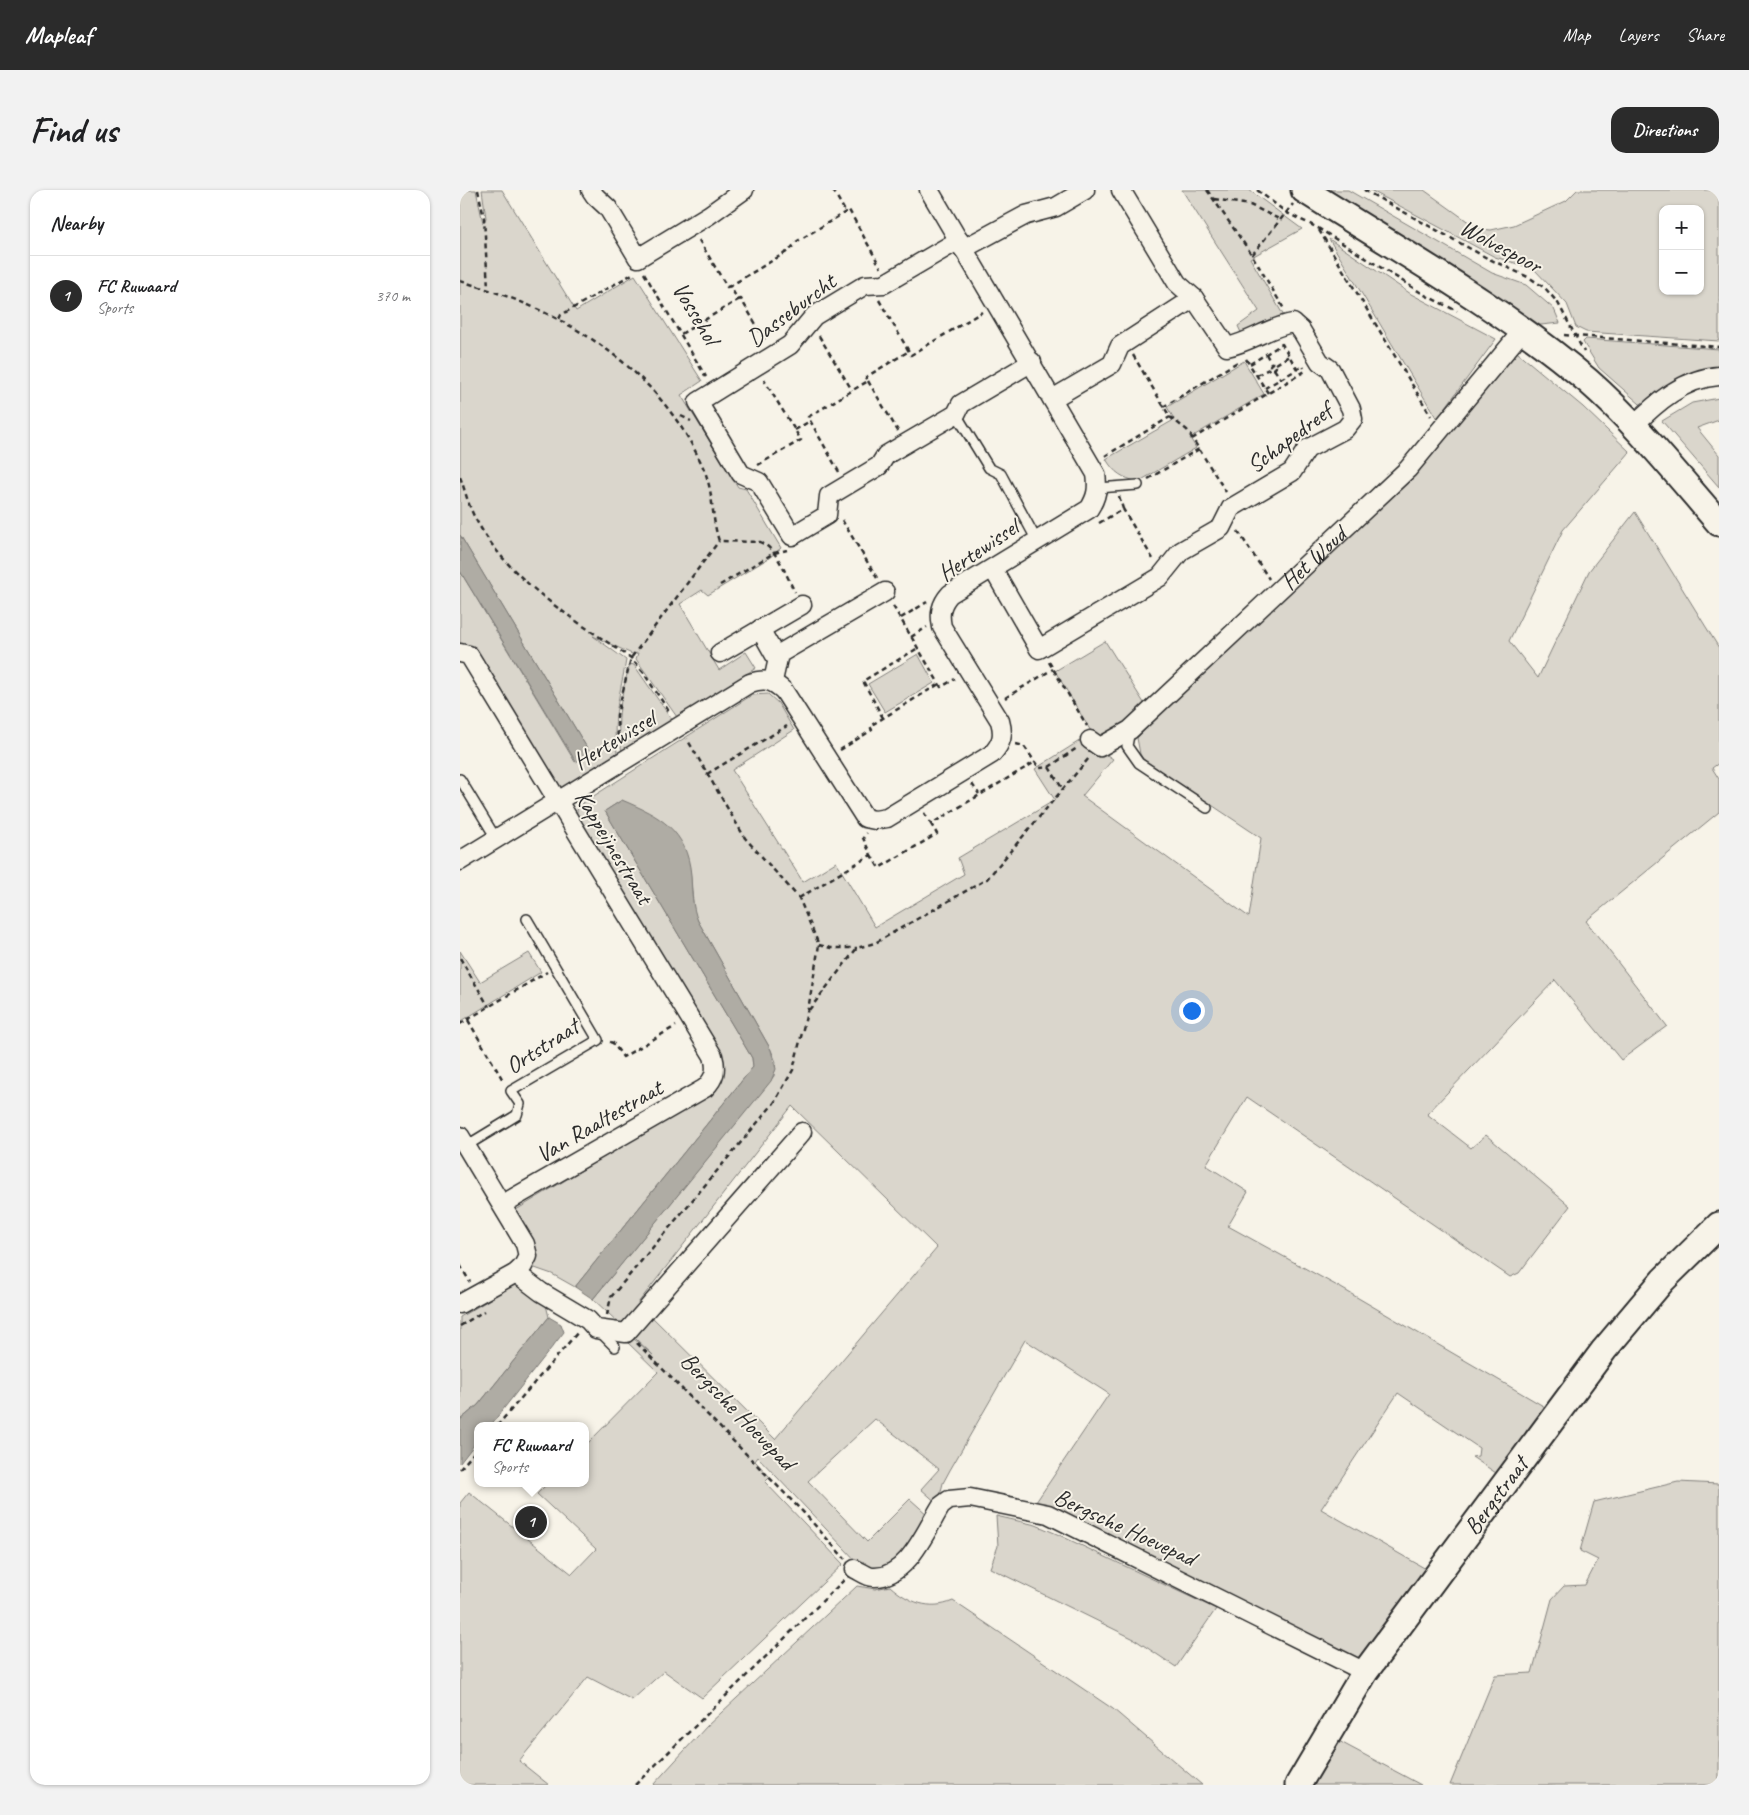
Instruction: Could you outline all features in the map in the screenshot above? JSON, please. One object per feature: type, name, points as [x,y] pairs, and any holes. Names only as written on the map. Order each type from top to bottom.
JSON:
[{"type":"street","points":[[591,190],[608,208],[638,258],[691,226],[744,190]]},
{"type":"street","points":[[929,190],[1091,464],[1096,474],[1098,488]]},
{"type":"street","name":"Dasseburcht","points":[[792,536],[759,482],[741,474],[698,402],[790,345],[814,316],[856,290],[870,285],[884,284],[961,244],[1026,215],[1056,207],[1085,190]]},
{"type":"street","points":[[1121,190],[1177,282],[1194,298],[1227,347],[1242,344],[1278,326],[1293,323]]},
{"type":"street","points":[[1304,190],[1524,330],[1590,382],[1633,426],[1719,523]]},
{"type":"street","points":[[1052,399],[1112,364],[1120,346],[1194,298]]},
{"type":"street","name":"Schapedreef","points":[[1041,648],[1162,574],[1181,550],[1221,528],[1234,506],[1292,472],[1307,449],[1345,429],[1353,419],[1351,409],[1330,369],[1313,366],[1300,330],[1293,323]]},
{"type":"street","name":"Het Woud","points":[[1095,744],[1130,730],[1408,469],[1524,330]]},
{"type":"street","points":[[792,536],[827,516],[829,496],[879,466],[886,455],[956,414],[961,404],[1032,362]]},
{"type":"street","points":[[1633,426],[1646,413],[1682,386],[1699,379],[1719,376]]},
{"type":"street","name":"Hertewissel","points":[[1001,740],[1003,733],[1000,721],[942,627],[940,614],[943,601],[950,594],[993,569],[1036,539],[1089,508],[1095,500],[1098,488]]},
{"type":"street","points":[[993,569],[1039,649],[1041,648]]},
{"type":"street","points":[[885,592],[779,654],[776,659],[773,682],[784,691],[858,811],[865,818],[875,820],[887,818],[992,754],[1001,740]]},
{"type":"street","points":[[720,653],[802,605]]},
{"type":"street","points":[[760,630],[776,659]]},
{"type":"street","name":"Kappeijnestraat","points":[[460,653],[469,655],[713,1056],[716,1065],[714,1074]]},
{"type":"street","name":"Hertewissel","points":[[460,861],[680,728],[750,683],[761,680],[773,682]]},
{"type":"street","name":"Van Raaltestraat","points":[[503,1204],[705,1088],[714,1074]]},
{"type":"street","points":[[460,1304],[516,1273],[541,1292],[597,1322],[626,1332],[802,1132]]},
{"type":"street","name":"Ortstraat","points":[[462,1139],[503,1204],[525,1244],[528,1256],[523,1266],[516,1273]]},
{"type":"street","name":"Bergstraat","points":[[1298,1785],[1365,1672],[1604,1350],[1662,1280],[1719,1224]]},
{"type":"street","name":"Bergsche Hoevepad","points":[[855,1569],[872,1577],[891,1574],[906,1562],[941,1506],[949,1500],[970,1498],[989,1500],[1048,1514],[1365,1672]]},
{"type":"lane","points":[[956,414],[989,468],[1001,474],[1036,539]]},
{"type":"lane","points":[[1098,488],[1138,485]]},
{"type":"lane","points":[[1130,730],[1127,746],[1139,763],[1208,808]]},
{"type":"lane","points":[[460,779],[497,840]]},
{"type":"lane","name":"Ortstraat","points":[[462,1139],[517,1115],[520,1104],[511,1091],[598,1040],[527,919]]},
{"type":"lane","points":[[597,1322],[615,1347]]},
{"type":"path","points":[[478,190],[484,218],[488,288]]},
{"type":"path","points":[[833,190],[846,213]]},
{"type":"path","points":[[1207,190],[1252,255],[1293,323]]},
{"type":"path","points":[[1257,190],[1287,213],[1318,228],[1423,294],[1464,315]]},
{"type":"path","name":"Wolvespoor","points":[[1364,190],[1487,258],[1530,278],[1545,288],[1558,304],[1577,336],[1719,347]]},
{"type":"path","points":[[1214,199],[1250,205],[1281,220]]},
{"type":"path","points":[[730,286],[790,250],[796,242],[850,210],[889,281]]},
{"type":"path","points":[[1252,255],[1287,213]]},
{"type":"path","points":[[691,226],[727,287],[730,286],[738,300],[741,299],[774,355]]},
{"type":"path","points":[[1318,228],[1440,430]]},
{"type":"path","name":"Vossehol","points":[[559,319],[561,315],[642,269],[715,392]]},
{"type":"path","points":[[460,281],[488,288],[559,319],[618,356],[665,404],[685,433],[703,467],[711,489],[719,541],[631,658],[617,715],[616,735],[623,761]]},
{"type":"path","points":[[870,285],[912,355],[996,303]]},
{"type":"path","points":[[680,334],[738,300]]},
{"type":"path","points":[[810,321],[852,390]]},
{"type":"path","points":[[1125,343],[1163,407],[1170,417],[1186,430],[1234,506]]},
{"type":"path","points":[[1250,364],[1282,344],[1297,369]]},
{"type":"path","points":[[905,444],[866,377],[909,352]]},
{"type":"path","points":[[1266,354],[1272,368],[1281,379]]},
{"type":"path","points":[[1257,375],[1272,368],[1289,356]]},
{"type":"path","points":[[1163,407],[1246,358],[1268,394]]},
{"type":"path","points":[[1271,363],[1276,364]]},
{"type":"path","points":[[749,478],[752,469],[801,440],[756,366]]},
{"type":"path","points":[[1265,388],[1303,366],[1313,366]]},
{"type":"path","points":[[1192,439],[1313,366]]},
{"type":"path","points":[[847,485],[808,417],[868,380]]},
{"type":"path","points":[[1091,464],[1170,417]]},
{"type":"path","points":[[795,430],[810,421]]},
{"type":"path","points":[[1138,485],[1199,450]]},
{"type":"path","points":[[460,477],[474,515],[492,544],[520,578],[631,658],[643,672],[680,728],[745,838],[799,898],[819,944],[808,1011],[793,1070],[774,1103],[627,1276],[611,1297],[597,1322],[501,1422]]},
{"type":"path","points":[[1098,524],[1123,509],[1162,574]]},
{"type":"path","points":[[827,516],[842,520],[941,687],[969,671]]},
{"type":"path","points":[[1224,522],[1234,525],[1276,591]]},
{"type":"path","points":[[720,585],[774,553],[782,553],[789,549],[792,536]]},
{"type":"path","points":[[719,541],[760,542],[774,553]]},
{"type":"path","points":[[900,618],[934,597],[943,601]]},
{"type":"path","points":[[883,718],[863,681],[918,648]]},
{"type":"path","points":[[819,944],[830,948],[857,948],[875,943],[987,879],[1062,788],[1095,744],[1094,737],[1041,648]]},
{"type":"path","points":[[991,707],[1053,669]]},
{"type":"path","points":[[826,758],[872,730],[870,726],[939,684]]},
{"type":"path","points":[[707,774],[801,718]]},
{"type":"path","points":[[1001,740],[1024,746],[1039,768],[1049,767],[1095,744]]},
{"type":"path","points":[[931,824],[1034,762]]},
{"type":"path","points":[[1049,767],[1062,788]]},
{"type":"path","points":[[875,820],[863,838],[878,868],[937,834],[917,800]]},
{"type":"path","points":[[799,898],[871,855]]},
{"type":"path","points":[[808,1011],[857,948]]},
{"type":"path","points":[[460,958],[489,1007]]},
{"type":"path","points":[[460,1024],[555,967]]},
{"type":"path","points":[[598,1040],[614,1043],[623,1057],[690,1018]]},
{"type":"path","points":[[468,1020],[511,1091]]},
{"type":"path","name":"Bergsche Hoevepad","points":[[597,1322],[626,1332],[798,1507],[855,1569]]},
{"type":"path","points":[[460,1469],[474,1453]]},
{"type":"path","points":[[635,1785],[855,1569]]},
{"type":"shaded area","points":[[460,190],[476,190],[483,223],[486,218],[482,190],[502,190],[576,311],[635,275],[702,381],[681,395],[738,487],[746,489],[781,548],[769,558],[708,595],[702,590],[680,604],[719,670],[746,652],[756,668],[677,717],[636,659],[638,653],[632,654],[593,636],[626,660],[617,706],[615,740],[617,752],[612,760],[558,794],[460,647],[460,571],[575,762],[590,753],[460,535]]},
{"type":"shaded area","points":[[1182,190],[1249,190],[1302,229],[1250,258],[1285,318],[1242,335],[1238,326],[1259,311]]},
{"type":"shaded area","points":[[1311,190],[1348,190],[1492,273],[1526,285],[1554,309],[1560,323],[1531,326]]},
{"type":"shaded area","points":[[1370,190],[1424,190],[1470,223],[1481,229],[1491,230],[1514,225],[1566,201],[1577,190],[1719,190],[1719,341],[1586,332],[1576,327],[1567,304],[1534,269],[1495,257]]},
{"type":"shaded area","points":[[1329,239],[1411,294],[1496,339],[1437,419]]},
{"type":"shaded area","points":[[1586,339],[1719,349],[1719,368],[1644,405],[1640,404],[1599,368],[1583,342]]},
{"type":"shaded area","points":[[1512,348],[1583,407],[1630,452],[1563,530],[1509,641],[1538,678],[1589,571],[1635,512],[1719,648],[1719,763],[1712,768],[1719,779],[1719,812],[1586,921],[1667,1026],[1621,1060],[1555,980],[1427,1114],[1471,1148],[1486,1135],[1570,1206],[1519,1273],[1510,1277],[1247,1097],[1206,1165],[1248,1192],[1228,1226],[1341,1288],[1545,1407],[1496,1473],[1472,1457],[1478,1456],[1479,1448],[1398,1393],[1321,1509],[1426,1569],[1359,1663],[1032,1508],[1109,1394],[1025,1340],[943,1483],[938,1504],[921,1489],[939,1469],[875,1419],[808,1481],[867,1542],[910,1499],[929,1516],[908,1545],[892,1562],[882,1567],[872,1568],[860,1565],[758,1457],[755,1461],[770,1477],[765,1482],[843,1564],[702,1698],[664,1671],[632,1700],[588,1677],[519,1761],[549,1785],[460,1785],[460,1503],[469,1492],[572,1574],[596,1549],[537,1494],[544,1487],[589,1487],[589,1442],[658,1372],[625,1340],[620,1327],[653,1355],[593,1299],[774,1076],[776,1062],[694,913],[690,871],[685,852],[622,800],[605,811],[752,1058],[753,1067],[575,1287],[552,1274],[529,1266],[536,1261],[535,1254],[511,1213],[716,1089],[722,1078],[721,1066],[576,816],[578,806],[752,695],[768,694],[778,703],[794,730],[732,770],[803,882],[836,862],[875,927],[964,874],[958,858],[1055,800],[1035,769],[1092,733],[1055,671],[1105,641],[1144,703],[1098,749],[1113,759],[1082,796],[1249,917],[1261,838],[1143,759],[1140,754],[1137,738]],"holes":[[[792,1106],[937,1248],[775,1439],[638,1303]]]},
{"type":"shaded area","points":[[1244,361],[1264,394],[1190,438],[1196,448],[1138,482],[1116,472],[1106,459],[1172,421],[1173,417],[1167,407]]},
{"type":"shaded area","points":[[1719,398],[1719,420],[1697,428],[1719,455],[1719,487],[1662,421],[1692,403]]},
{"type":"shaded area","points":[[460,535],[590,753],[576,762],[460,571]]},
{"type":"shaded area","points":[[918,654],[934,683],[885,712],[868,684]]},
{"type":"shaded area","points":[[630,664],[634,665],[673,721],[622,751],[619,718],[624,685]]},
{"type":"shaded area","points":[[622,800],[659,819],[669,827],[684,847],[691,875],[693,905],[698,921],[771,1050],[776,1069],[771,1081],[593,1299],[575,1287],[753,1067],[752,1058],[605,811]]},
{"type":"shaded area","points":[[460,951],[480,982],[529,953],[541,972],[460,1022]]},
{"type":"shaded area","points":[[512,1281],[546,1305],[549,1317],[478,1405],[460,1420],[460,1317],[492,1298]]},
{"type":"shaded area","points":[[549,1317],[561,1324],[564,1332],[493,1422],[474,1422],[474,1445],[460,1463],[460,1420],[478,1405]]},
{"type":"shaded area","points":[[1678,1482],[1719,1484],[1719,1785],[1450,1785],[1495,1675],[1532,1673],[1552,1599],[1564,1586],[1585,1585],[1598,1560],[1580,1551],[1594,1502]]},
{"type":"shaded area","points":[[996,1516],[1036,1525],[1216,1609],[1176,1667],[1134,1639],[990,1568],[998,1546]]},
{"type":"shaded area","points":[[857,1586],[875,1589],[890,1586],[912,1600],[928,1605],[944,1604],[953,1601],[1113,1709],[1202,1785],[653,1785],[707,1726]]},
{"type":"shaded area","points":[[1335,1739],[1421,1785],[1307,1785]]},
{"type":"place","name":"FC Ruwaard","points":[[531,1522]]}]
